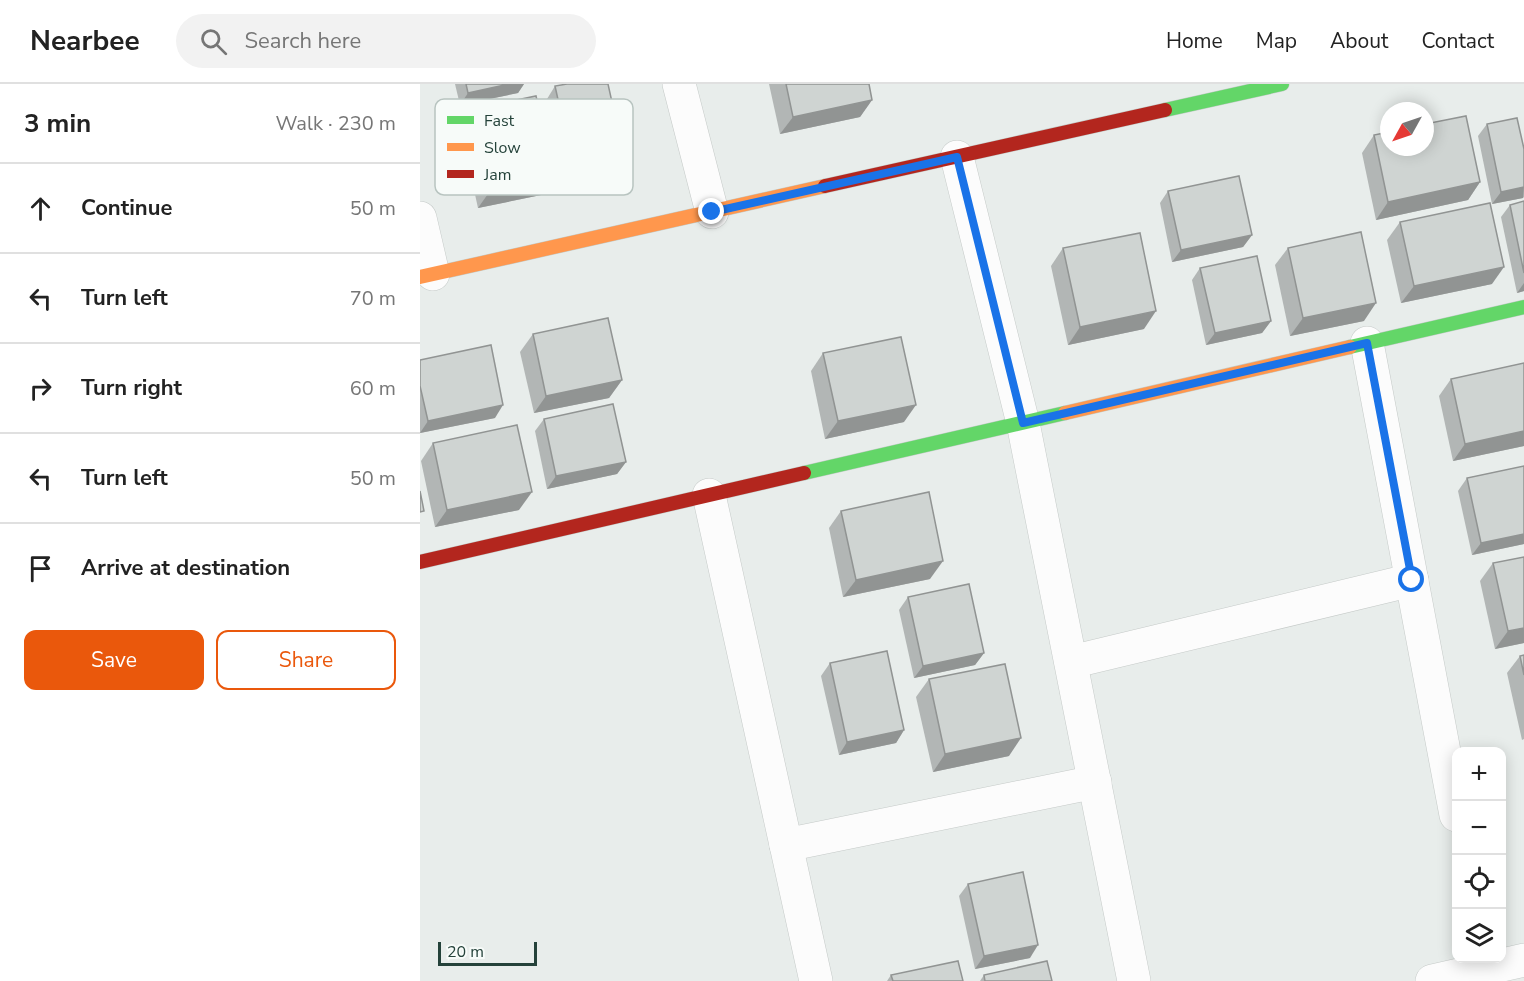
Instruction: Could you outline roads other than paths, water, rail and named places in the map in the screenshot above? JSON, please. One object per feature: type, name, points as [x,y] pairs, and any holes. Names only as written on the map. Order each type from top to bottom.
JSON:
[{"type":"street","points":[[679,84],[712,212]]},
{"type":"street","points":[[420,218],[427,275],[1282,84]]},
{"type":"street","points":[[957,157],[1023,423],[1134,981]]},
{"type":"street","points":[[420,562],[1524,307]]},
{"type":"street","points":[[1367,343],[1453,801]]},
{"type":"street","points":[[709,495],[816,981]]},
{"type":"street","points":[[1071,662],[1412,580]]},
{"type":"street","points":[[786,845],[1095,782]]},
{"type":"street","points":[[1506,961],[1524,960]]},
{"type":"street","points":[[1432,981],[1485,963]]}]
